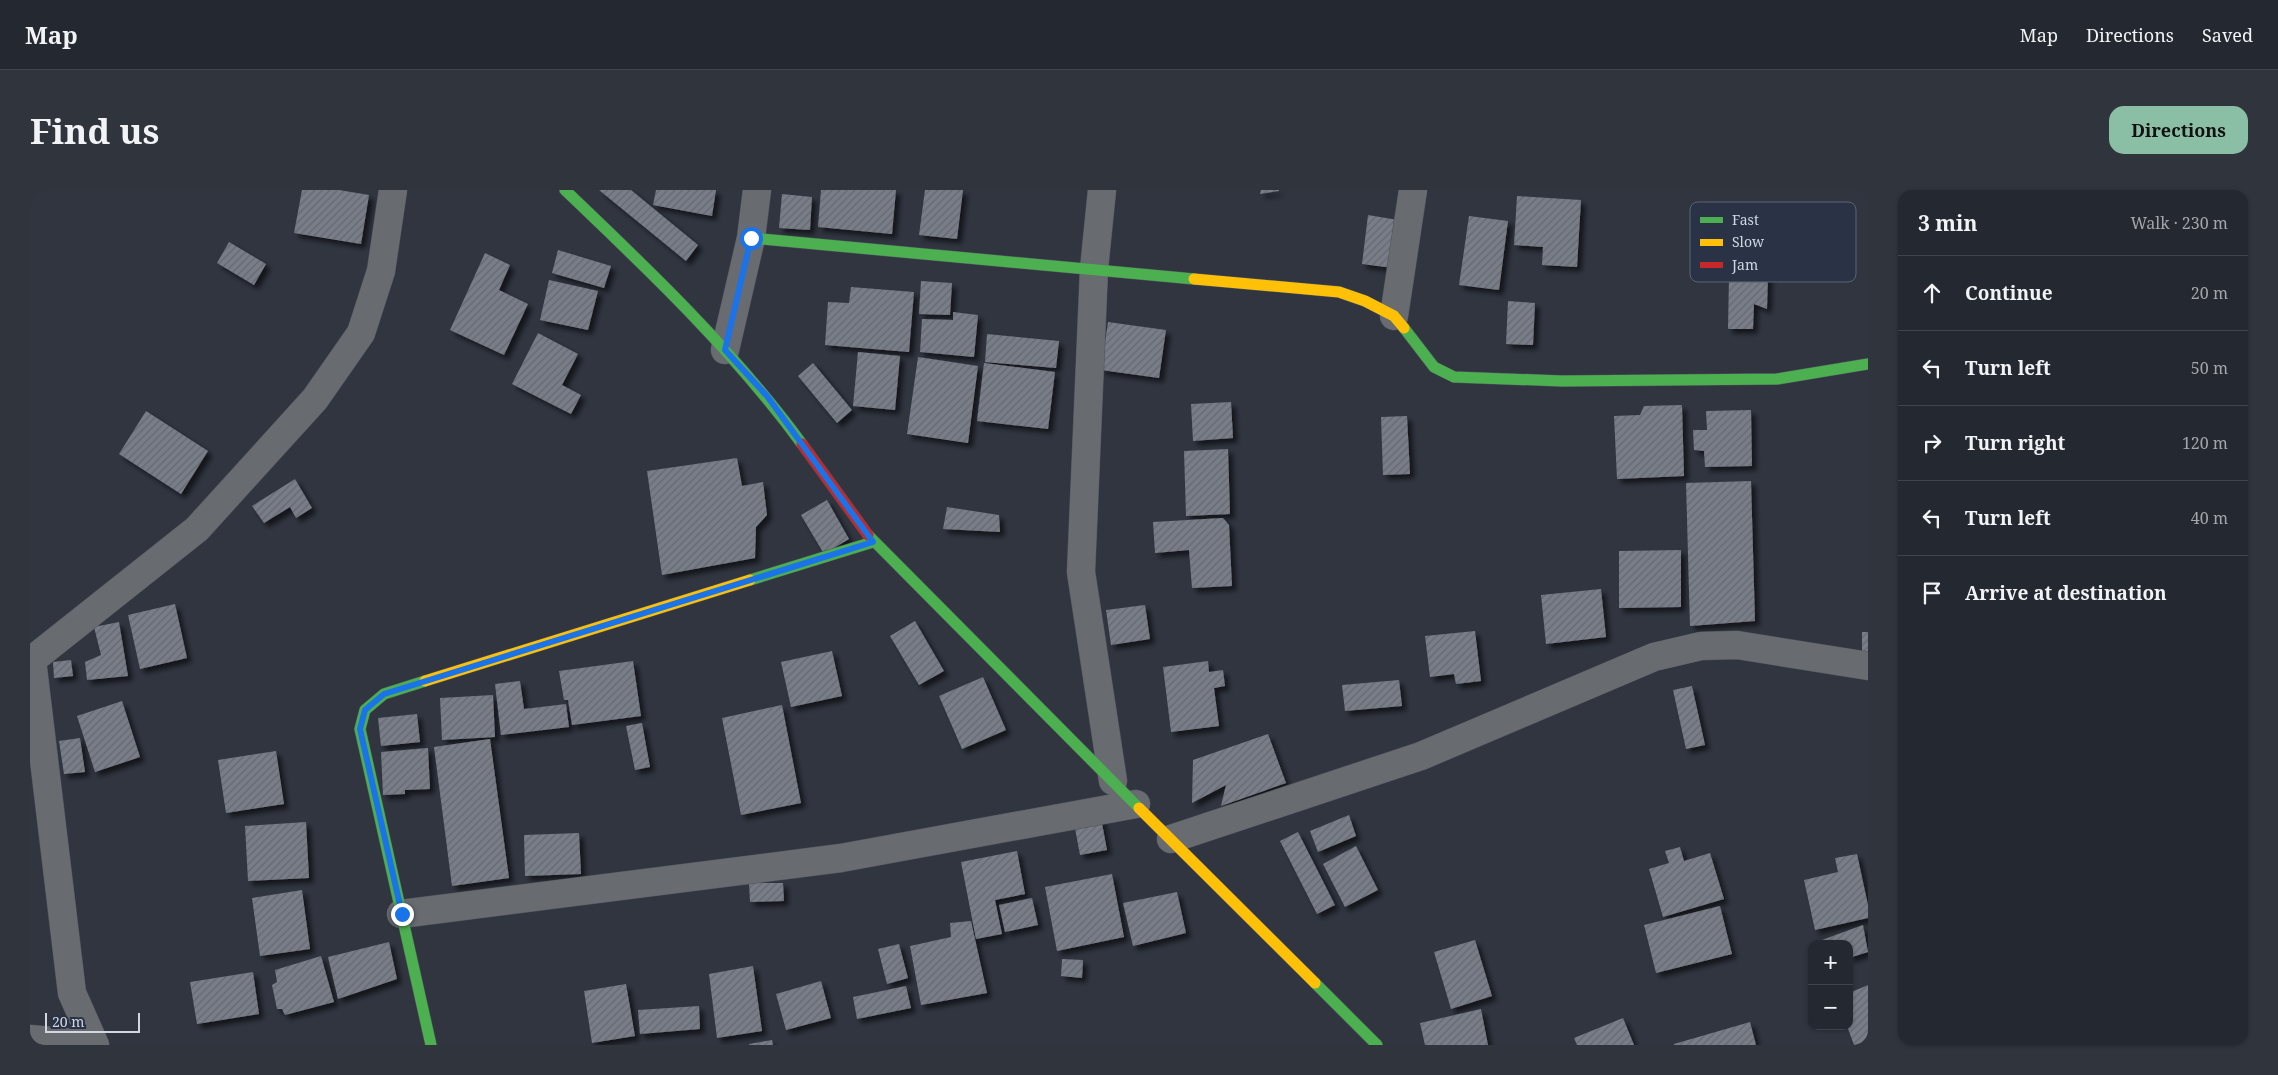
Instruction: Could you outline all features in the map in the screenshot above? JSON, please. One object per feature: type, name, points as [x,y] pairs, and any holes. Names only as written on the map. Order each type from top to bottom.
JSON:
[{"type":"street","points":[[30,1039],[95,1045],[72,993],[31,659],[197,529],[314,399],[361,333],[381,271],[394,190]]},
{"type":"street","points":[[565,190],[671,292],[767,396],[873,542],[1377,1045]]},
{"type":"street","points":[[725,350],[751,238],[757,190]]},
{"type":"street","points":[[1102,190],[1094,269],[1081,572],[1113,781]]},
{"type":"street","points":[[1394,316],[1412,190]]},
{"type":"street","points":[[751,238],[1339,292],[1365,301],[1394,316],[1434,367],[1454,377],[1562,381],[1777,379],[1868,364]]},
{"type":"street","points":[[431,1045],[360,729],[365,710],[384,694],[873,542]]},
{"type":"street","points":[[1171,839],[1421,756],[1654,657],[1701,646],[1737,645],[1868,666]]},
{"type":"street","points":[[402,914],[841,858],[1136,804]]},
{"type":"building","points":[[302,190],[339,190],[369,195],[361,244],[294,233]]},
{"type":"building","points":[[599,190],[631,190],[698,245],[686,261]]},
{"type":"building","points":[[656,190],[716,190],[712,216],[653,205]]},
{"type":"building","points":[[821,190],[896,190],[892,234],[818,227]]},
{"type":"building","points":[[925,190],[963,190],[957,239],[919,235]]},
{"type":"building","points":[[1261,190],[1279,190],[1279,191],[1260,194]]},
{"type":"building","points":[[782,194],[812,197],[810,230],[779,228]]},
{"type":"building","points":[[1517,196],[1581,200],[1577,267],[1542,265],[1543,247],[1514,245]]},
{"type":"building","points":[[1368,215],[1398,220],[1393,268],[1362,264]]},
{"type":"building","points":[[1469,216],[1508,221],[1499,290],[1459,285]]},
{"type":"building","points":[[229,242],[266,264],[254,285],[217,263]]},
{"type":"building","points":[[558,250],[611,266],[604,288],[552,273]]},
{"type":"building","points":[[485,253],[510,265],[499,290],[528,304],[504,355],[450,330]]},
{"type":"building","points":[[549,280],[598,291],[588,330],[540,320]]},
{"type":"building","points":[[921,281],[952,283],[950,315],[919,314]]},
{"type":"building","points":[[1729,282],[1768,282],[1767,309],[1754,304],[1753,329],[1728,329]]},
{"type":"building","points":[[851,287],[914,292],[909,352],[825,345],[828,302],[849,303]]},
{"type":"building","points":[[1508,301],[1535,303],[1533,345],[1506,344]]},
{"type":"building","points":[[953,312],[978,315],[974,357],[920,352],[922,319],[953,320]]},
{"type":"building","points":[[1108,322],[1166,330],[1159,378],[1101,370]]},
{"type":"building","points":[[538,333],[578,354],[562,385],[581,395],[571,414],[512,384]]},
{"type":"building","points":[[987,334],[1059,341],[1056,368],[985,362]]},
{"type":"building","points":[[858,352],[900,356],[895,410],[853,406]]},
{"type":"building","points":[[918,357],[978,366],[968,443],[907,434]]},
{"type":"building","points":[[813,363],[852,410],[837,423],[798,376]]},
{"type":"building","points":[[984,363],[1055,372],[1048,429],[977,421]]},
{"type":"building","points":[[1231,402],[1233,438],[1193,441],[1191,404]]},
{"type":"building","points":[[1682,405],[1684,476],[1617,479],[1614,416],[1640,415],[1644,406]]},
{"type":"building","points":[[1751,410],[1752,466],[1705,467],[1704,451],[1694,450],[1693,430],[1707,430],[1706,411]]},
{"type":"building","points":[[146,411],[208,451],[181,494],[119,454]]},
{"type":"building","points":[[1407,416],[1410,474],[1383,475],[1381,417]]},
{"type":"building","points":[[1228,449],[1230,514],[1186,516],[1184,451]]},
{"type":"building","points":[[737,458],[742,486],[763,482],[767,515],[756,527],[755,558],[662,575],[647,471]]},
{"type":"building","points":[[295,479],[312,508],[296,518],[290,507],[264,523],[252,506]]},
{"type":"building","points":[[1751,481],[1755,621],[1690,626],[1686,483]]},
{"type":"building","points":[[827,500],[849,539],[824,554],[801,515]]},
{"type":"building","points":[[947,507],[999,515],[1000,532],[943,529]]},
{"type":"building","points":[[1223,518],[1229,525],[1232,586],[1192,588],[1189,550],[1155,553],[1153,522]]},
{"type":"building","points":[[1681,550],[1681,607],[1619,608],[1619,551]]},
{"type":"building","points":[[1601,589],[1606,637],[1546,644],[1541,595]]},
{"type":"building","points":[[175,604],[187,658],[140,669],[128,615]]},
{"type":"building","points":[[1145,605],[1150,639],[1111,645],[1106,610]]},
{"type":"building","points":[[915,621],[944,671],[919,685],[890,636]]},
{"type":"building","points":[[119,622],[128,676],[87,680],[85,662],[101,655],[94,627]]},
{"type":"building","points":[[1475,631],[1481,681],[1456,684],[1454,674],[1430,677],[1425,636]]},
{"type":"building","points":[[1862,632],[1868,632],[1868,653],[1862,653]]},
{"type":"building","points":[[832,651],[842,696],[791,707],[781,662]]},
{"type":"building","points":[[71,660],[73,676],[54,678],[53,662]]},
{"type":"building","points":[[633,661],[641,716],[572,725],[568,700],[564,700],[559,671]]},
{"type":"building","points":[[1208,661],[1209,672],[1223,670],[1225,686],[1214,688],[1219,726],[1171,732],[1163,667]]},
{"type":"building","points":[[983,677],[1006,730],[962,749],[939,696]]},
{"type":"building","points":[[1399,680],[1402,706],[1345,711],[1342,685]]},
{"type":"building","points":[[520,681],[524,709],[566,704],[569,727],[501,735],[495,684]]},
{"type":"building","points":[[1692,686],[1705,745],[1686,749],[1673,690]]},
{"type":"building","points":[[493,695],[495,737],[442,740],[440,698]]},
{"type":"building","points":[[122,701],[140,757],[95,772],[77,716]]},
{"type":"building","points":[[782,705],[801,803],[741,815],[722,718]]},
{"type":"building","points":[[417,714],[420,742],[381,746],[378,718]]},
{"type":"building","points":[[642,723],[650,767],[635,770],[626,726]]},
{"type":"building","points":[[1268,734],[1286,783],[1221,806],[1226,785],[1192,803],[1193,760]]},
{"type":"building","points":[[80,738],[85,772],[64,774],[59,741]]},
{"type":"building","points":[[490,739],[509,878],[452,886],[434,747]]},
{"type":"building","points":[[428,748],[430,789],[405,790],[405,794],[383,795],[381,752]]},
{"type":"building","points":[[276,751],[284,804],[226,813],[218,760]]},
{"type":"building","points":[[1349,815],[1356,836],[1318,852],[1310,831]]},
{"type":"building","points":[[1101,818],[1107,850],[1080,855],[1074,823]]},
{"type":"building","points":[[306,822],[309,878],[248,881],[245,826]]},
{"type":"building","points":[[1298,832],[1335,905],[1317,914],[1280,841]]},
{"type":"building","points":[[579,833],[581,874],[525,876],[524,835]]},
{"type":"building","points":[[1356,846],[1378,890],[1345,907],[1323,864]]},
{"type":"building","points":[[1680,847],[1684,861],[1710,853],[1724,899],[1663,917],[1649,869],[1669,863],[1665,851]]},
{"type":"building","points":[[1017,851],[1025,894],[995,900],[1002,934],[976,939],[961,862]]},
{"type":"building","points":[[1857,854],[1868,905],[1868,918],[1815,930],[1804,880],[1838,872],[1835,858]]},
{"type":"building","points":[[1112,874],[1124,937],[1057,951],[1045,887]]},
{"type":"building","points":[[749,883],[783,883],[784,901],[750,902]]},
{"type":"building","points":[[302,890],[310,949],[260,956],[252,898]]},
{"type":"building","points":[[1177,892],[1186,933],[1133,946],[1123,903]]},
{"type":"building","points":[[1032,898],[1038,925],[1005,932],[999,905]]},
{"type":"building","points":[[1720,906],[1732,954],[1656,973],[1644,925]]},
{"type":"building","points":[[971,921],[987,993],[921,1005],[910,946],[951,937],[950,923]]},
{"type":"building","points":[[1863,925],[1868,952],[1853,957],[1853,940],[1822,940]]},
{"type":"building","points":[[1475,940],[1492,996],[1451,1009],[1434,952]]},
{"type":"building","points":[[389,942],[397,979],[338,999],[328,957]]},
{"type":"building","points":[[899,944],[908,978],[887,984],[878,949]]},
{"type":"building","points":[[321,956],[334,1002],[285,1015],[282,1009],[277,1009],[272,985],[277,982],[275,970]]},
{"type":"building","points":[[1062,959],[1083,960],[1082,978],[1061,976]]},
{"type":"building","points":[[753,966],[762,1031],[717,1038],[709,974]]},
{"type":"building","points":[[253,972],[259,1014],[197,1024],[190,982]]},
{"type":"building","points":[[821,981],[831,1018],[786,1030],[776,994]]},
{"type":"building","points":[[626,984],[635,1036],[592,1043],[584,991]]},
{"type":"building","points":[[1868,985],[1868,1045],[1854,1045],[1848,1030],[1853,1030],[1853,991]]},
{"type":"building","points":[[906,986],[911,1008],[857,1019],[853,997]]},
{"type":"building","points":[[699,1006],[700,1029],[640,1034],[638,1010]]},
{"type":"building","points":[[1481,1009],[1488,1045],[1425,1045],[1420,1023]]},
{"type":"building","points":[[1623,1018],[1634,1045],[1577,1045],[1574,1038]]},
{"type":"building","points":[[1750,1022],[1756,1045],[1674,1045],[1674,1044]]},
{"type":"building","points":[[772,1040],[773,1045],[749,1045],[749,1044]]},
{"type":"traffic: fast","points":[[565,190],[628,250],[719,343],[802,444]]},
{"type":"traffic: fast","points":[[751,238],[1194,279]]},
{"type":"traffic: fast","points":[[1404,328],[1434,367],[1454,377],[1562,381],[1777,379],[1868,364]]},
{"type":"traffic: fast","points":[[868,535],[1139,808]]},
{"type":"traffic: fast","points":[[750,580],[873,542]]},
{"type":"traffic: fast","points":[[425,681],[384,694],[365,710],[360,729],[431,1045]]},
{"type":"traffic: fast","points":[[1315,983],[1377,1045]]},
{"type":"traffic: slow","points":[[1194,279],[1339,292],[1365,301],[1394,316],[1404,328]]},
{"type":"traffic: slow","points":[[425,681],[750,580]]},
{"type":"traffic: slow","points":[[1139,808],[1315,983]]},
{"type":"traffic: jam","points":[[802,444],[868,535]]},
{"type":"route","points":[[402,914],[360,729],[365,710],[384,694],[873,542],[767,396],[725,350],[751,238]]}]
